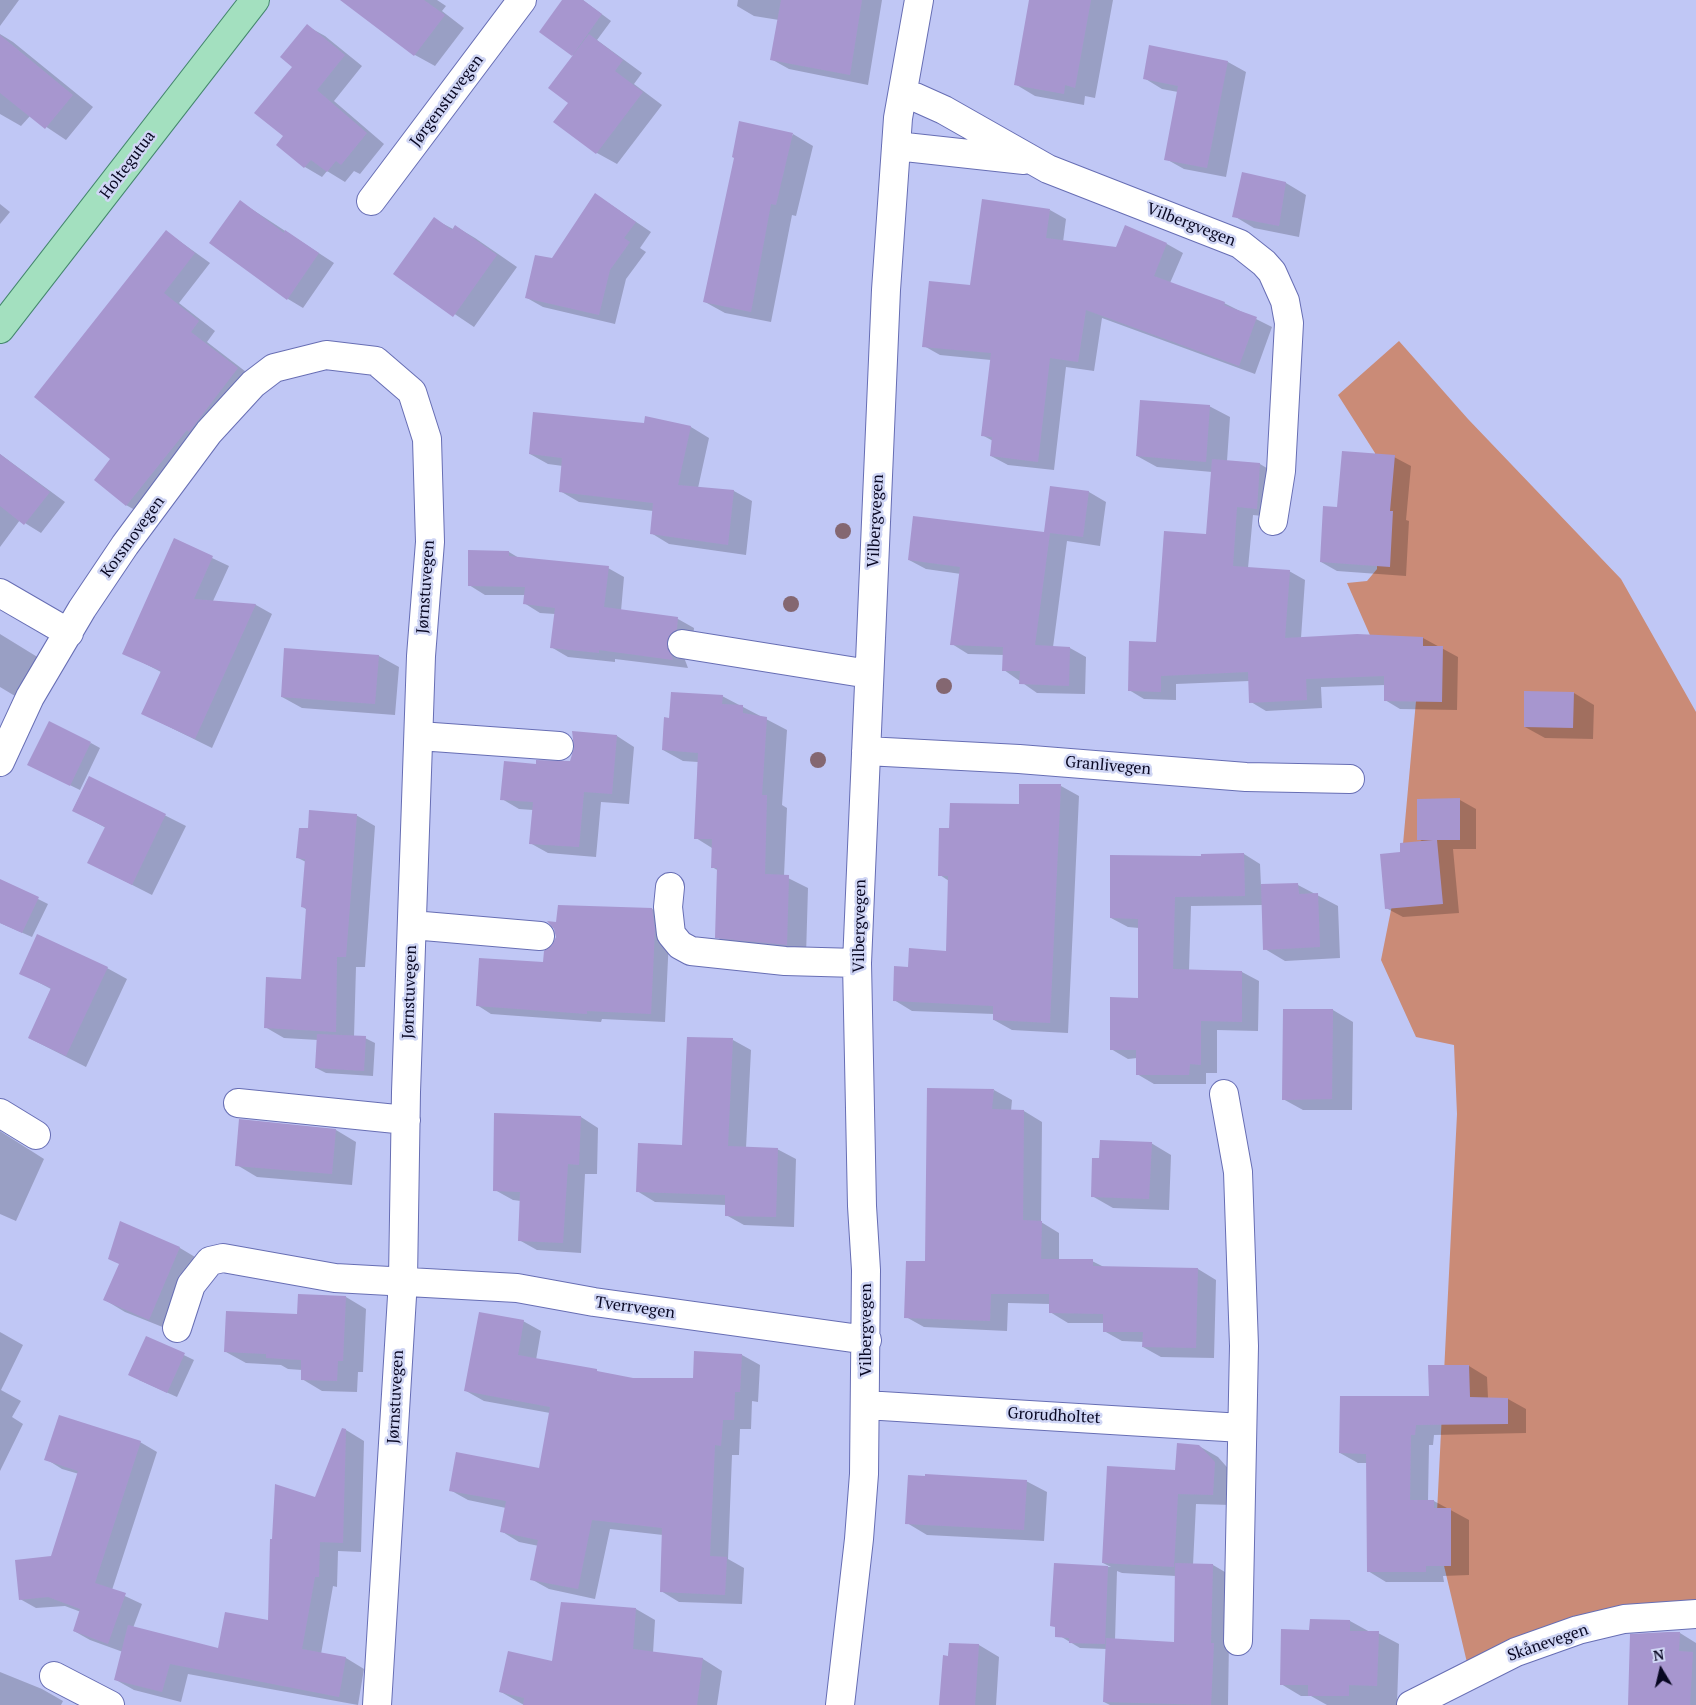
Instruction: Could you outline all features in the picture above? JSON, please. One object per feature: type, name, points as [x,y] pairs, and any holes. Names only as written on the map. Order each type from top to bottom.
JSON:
[{"type":"main road","name":"Holtegutua","points":[[0,330],[255,0]]},
{"type":"street","name":"Jørgenstuvegen","points":[[371,201],[522,0]]},
{"type":"street","name":"Vilbergvegen","points":[[840,1705],[859,1539],[864,1474],[867,1340],[857,963],[886,299],[896,146],[918,0]]},
{"type":"street","name":"Vilbergvegen","points":[[903,95],[915,97],[944,110],[1033,162],[1240,244],[1264,263],[1272,272],[1285,301],[1290,323],[1281,471],[1273,521]]},
{"type":"street","name":"Vilbergvegen","points":[[896,146],[1033,162]]},
{"type":"street","name":"Jørnstuvegen","points":[[313,357],[326,355],[376,361],[412,392],[427,439],[430,542],[421,656],[406,1120],[403,1280],[377,1705]]},
{"type":"street","name":"Korsmovegen","points":[[0,762],[30,697],[69,633],[125,545],[209,432],[253,384],[274,368],[313,357]]},
{"type":"street","points":[[0,593],[69,633]]},
{"type":"street","points":[[682,644],[869,674]]},
{"type":"street","points":[[419,736],[559,746]]},
{"type":"street","name":"Granlivegen","points":[[866,751],[1010,758],[1246,777],[1350,780]]},
{"type":"street","points":[[670,887],[668,907],[671,934],[680,945],[691,950],[785,962],[857,963]]},
{"type":"street","points":[[412,925],[540,936]]},
{"type":"street","points":[[1224,1094],[1238,1172],[1244,1346],[1238,1641]]},
{"type":"street","points":[[238,1102],[406,1120]]},
{"type":"street","points":[[0,1112],[36,1135]]},
{"type":"street","name":"Tverrvegen","points":[[177,1328],[191,1284],[210,1261],[223,1258],[335,1278],[403,1280],[517,1288],[594,1302],[867,1340]]},
{"type":"street","name":"Grorudholtet","points":[[865,1405],[1242,1428]]},
{"type":"street","name":"Skånevegen","points":[[1410,1705],[1516,1652],[1578,1630],[1624,1619],[1696,1614]]},
{"type":"street","points":[[54,1676],[110,1705]]},
{"type":"shaded area","points":[[1399,341],[1468,419],[1621,579],[1696,712],[1696,1611],[1469,1671],[1436,1532],[1457,1114],[1454,1045],[1416,1037],[1381,960],[1402,855],[1419,668],[1384,667],[1347,583],[1367,581],[1377,569],[1377,471],[1375,453],[1338,395]]},
{"type":"building","points":[[340,0],[424,0],[445,15],[414,56]]},
{"type":"building","points":[[562,0],[583,0],[602,14],[572,56],[539,32]]},
{"type":"building","points":[[781,0],[862,0],[850,75],[770,60]]},
{"type":"building","points":[[1029,0],[1091,0],[1075,88],[1065,85],[1064,94],[1014,85]]},
{"type":"building","points":[[307,24],[345,55],[317,90],[367,133],[341,165],[336,161],[327,172],[311,160],[304,168],[276,145],[283,136],[254,113],[292,67],[280,57]]},
{"type":"building","points":[[589,34],[623,60],[615,71],[643,92],[596,154],[553,122],[568,103],[548,88]]},
{"type":"building","points":[[0,35],[73,95],[45,129],[0,93]]},
{"type":"building","points":[[1149,45],[1228,61],[1207,168],[1164,160],[1178,86],[1143,79]]},
{"type":"building","points":[[739,121],[793,133],[776,205],[771,204],[751,312],[703,302],[734,158],[732,157]]},
{"type":"building","points":[[1242,172],[1286,182],[1279,226],[1232,217]]},
{"type":"building","points":[[595,193],[636,222],[624,238],[630,242],[610,270],[599,315],[525,298],[535,255],[552,258]]},
{"type":"building","points":[[982,199],[1050,209],[1046,238],[1116,247],[1125,225],[1167,243],[1154,276],[1225,302],[1224,305],[1257,317],[1239,366],[1086,310],[1078,362],[1050,358],[1038,462],[990,456],[992,437],[981,436],[991,353],[922,347],[929,281],[970,285]]},
{"type":"building","points":[[240,200],[284,233],[285,230],[319,253],[287,300],[209,243]]},
{"type":"building","points":[[434,217],[452,230],[455,225],[497,255],[453,317],[393,274]]},
{"type":"building","points":[[166,230],[195,253],[164,293],[199,321],[191,332],[238,368],[189,432],[187,430],[126,506],[94,480],[110,459],[34,397]]},
{"type":"building","points":[[1140,400],[1210,405],[1206,462],[1136,456]]},
{"type":"building","points":[[533,412],[644,423],[645,416],[691,426],[678,485],[734,490],[728,545],[650,534],[653,503],[559,492],[562,458],[529,454]]},
{"type":"building","points":[[1342,451],[1395,455],[1390,511],[1393,511],[1390,567],[1320,562],[1323,506],[1337,507]]},
{"type":"building","points":[[0,454],[50,492],[24,525],[0,506]]},
{"type":"building","points":[[1212,459],[1260,463],[1257,509],[1237,507],[1233,566],[1290,570],[1285,638],[1357,634],[1423,637],[1423,646],[1443,646],[1442,702],[1384,701],[1384,676],[1306,679],[1307,700],[1249,703],[1248,672],[1161,676],[1161,692],[1128,691],[1129,641],[1156,642],[1164,531],[1206,534]]},
{"type":"building","points":[[1050,486],[1089,491],[1083,537],[1050,533],[1035,645],[1070,647],[1069,686],[1019,684],[1020,671],[1002,671],[1003,647],[950,645],[960,567],[908,560],[913,516],[1044,532]]},
{"type":"building","points":[[174,538],[213,556],[194,599],[256,604],[195,739],[141,714],[161,671],[122,654]]},
{"type":"building","points":[[468,550],[509,551],[509,556],[609,566],[604,607],[678,617],[677,629],[670,635],[667,642],[673,660],[599,650],[599,653],[550,648],[555,608],[523,604],[525,587],[468,586]]},
{"type":"building","points":[[284,648],[379,655],[375,704],[281,697]]},
{"type":"building","points":[[1524,691],[1574,692],[1573,728],[1524,727]]},
{"type":"building","points":[[671,692],[723,695],[722,704],[743,705],[743,713],[767,717],[762,795],[767,795],[765,874],[789,875],[787,945],[715,938],[717,868],[711,868],[712,839],[694,839],[698,753],[662,750],[664,717],[669,718]]},
{"type":"building","points":[[49,721],[91,742],[70,786],[27,765]]},
{"type":"building","points":[[572,731],[617,735],[612,794],[584,792],[579,847],[529,844],[533,802],[500,800],[504,761],[536,764],[536,760],[570,761],[574,748]]},
{"type":"building","points":[[89,776],[166,814],[132,885],[87,863],[105,827],[72,811]]},
{"type":"building","points":[[1019,784],[1061,784],[1050,1023],[993,1020],[993,1006],[893,1001],[894,966],[908,967],[909,948],[946,951],[948,876],[938,876],[939,828],[949,828],[950,803],[1019,804]]},
{"type":"building","points":[[1460,798],[1460,840],[1437,840],[1443,904],[1385,909],[1380,854],[1400,852],[1400,843],[1433,840],[1417,840],[1417,799]]},
{"type":"building","points":[[309,810],[357,814],[346,957],[337,957],[336,1032],[264,1028],[266,977],[301,979],[306,908],[301,907],[305,859],[296,858],[299,828],[308,828]]},
{"type":"building","points":[[1244,853],[1245,896],[1175,897],[1173,969],[1242,971],[1242,1022],[1201,1021],[1201,1065],[1190,1064],[1189,1075],[1136,1075],[1136,1050],[1110,1050],[1110,997],[1138,998],[1138,919],[1110,918],[1110,855],[1201,856],[1201,854]]},
{"type":"building","points":[[0,879],[39,897],[22,933],[0,923]]},
{"type":"building","points":[[1298,883],[1299,894],[1318,893],[1320,947],[1263,950],[1261,884]]},
{"type":"building","points":[[558,905],[652,908],[655,929],[651,1014],[587,1011],[587,1014],[476,1006],[479,958],[543,962],[544,951],[552,945],[556,937],[554,929],[547,921],[556,922]]},
{"type":"building","points":[[37,934],[108,967],[66,1056],[28,1038],[51,988],[19,974]]},
{"type":"building","points":[[1283,1009],[1333,1009],[1332,1099],[1282,1100]]},
{"type":"building","points":[[317,1034],[366,1036],[364,1071],[315,1068]]},
{"type":"building","points":[[687,1037],[733,1038],[728,1146],[778,1148],[776,1217],[725,1216],[725,1195],[636,1192],[638,1143],[682,1145]]},
{"type":"building","points":[[927,1088],[994,1089],[992,1109],[1024,1110],[1023,1220],[1042,1221],[1041,1259],[1093,1259],[1093,1266],[1198,1268],[1196,1348],[1142,1347],[1143,1332],[1103,1332],[1103,1314],[1049,1313],[1049,1294],[991,1294],[990,1321],[904,1318],[906,1261],[925,1261]]},
{"type":"building","points":[[494,1113],[581,1116],[579,1165],[568,1164],[563,1243],[518,1241],[520,1192],[493,1191]]},
{"type":"building","points":[[239,1119],[336,1129],[332,1174],[235,1166]]},
{"type":"building","points":[[1100,1140],[1152,1142],[1149,1199],[1091,1197],[1092,1158],[1099,1158]]},
{"type":"building","points":[[120,1221],[180,1247],[149,1320],[103,1300],[119,1264],[108,1259]]},
{"type":"building","points":[[298,1294],[346,1296],[343,1361],[338,1361],[337,1381],[301,1380],[301,1360],[266,1358],[266,1354],[224,1352],[226,1311],[297,1314]]},
{"type":"building","points":[[479,1312],[524,1320],[518,1355],[597,1369],[597,1371],[633,1378],[693,1378],[694,1351],[742,1354],[740,1392],[735,1392],[734,1420],[723,1420],[721,1446],[715,1445],[710,1556],[727,1557],[725,1595],[660,1592],[662,1528],[592,1520],[578,1589],[530,1580],[538,1540],[500,1532],[506,1501],[449,1491],[456,1452],[539,1468],[550,1407],[464,1391]]},
{"type":"building","points":[[146,1336],[185,1353],[167,1393],[128,1375]]},
{"type":"building","points":[[1428,1365],[1469,1365],[1470,1397],[1508,1398],[1508,1424],[1416,1425],[1415,1435],[1411,1435],[1410,1500],[1434,1500],[1434,1508],[1451,1508],[1451,1566],[1426,1566],[1426,1572],[1367,1572],[1366,1454],[1339,1453],[1340,1396],[1429,1396]]},
{"type":"building","points":[[59,1415],[141,1441],[95,1583],[126,1593],[108,1644],[73,1631],[80,1609],[48,1597],[19,1600],[15,1560],[51,1556],[78,1471],[44,1460]]},
{"type":"building","points":[[342,1428],[346,1429],[343,1543],[320,1542],[319,1577],[315,1577],[302,1649],[346,1657],[339,1697],[170,1664],[162,1692],[114,1680],[128,1625],[218,1648],[225,1612],[268,1620],[270,1539],[272,1539],[275,1484],[315,1497]]},
{"type":"building","points":[[1177,1443],[1199,1445],[1215,1462],[1213,1495],[1178,1494],[1174,1567],[1102,1563],[1107,1466],[1175,1470]]},
{"type":"building","points":[[925,1474],[1027,1480],[1024,1530],[905,1524],[908,1475],[925,1476]]},
{"type":"building","points":[[1054,1563],[1108,1566],[1105,1644],[1069,1643],[1069,1638],[1055,1637],[1055,1627],[1050,1626]]},
{"type":"building","points":[[1175,1563],[1213,1564],[1211,1643],[1214,1643],[1211,1705],[1103,1702],[1106,1638],[1174,1642]]},
{"type":"building","points":[[561,1602],[636,1608],[633,1649],[703,1658],[697,1705],[523,1705],[524,1698],[499,1692],[508,1651],[552,1661]]},
{"type":"building","points":[[1310,1619],[1350,1620],[1350,1631],[1379,1631],[1377,1686],[1349,1685],[1349,1696],[1308,1696],[1308,1685],[1280,1685],[1281,1629],[1309,1630]]},
{"type":"building","points":[[1680,1632],[1679,1651],[1693,1652],[1690,1705],[1628,1705],[1630,1634]]},
{"type":"building","points":[[949,1643],[979,1644],[975,1705],[939,1705],[943,1655],[948,1656]]}]
